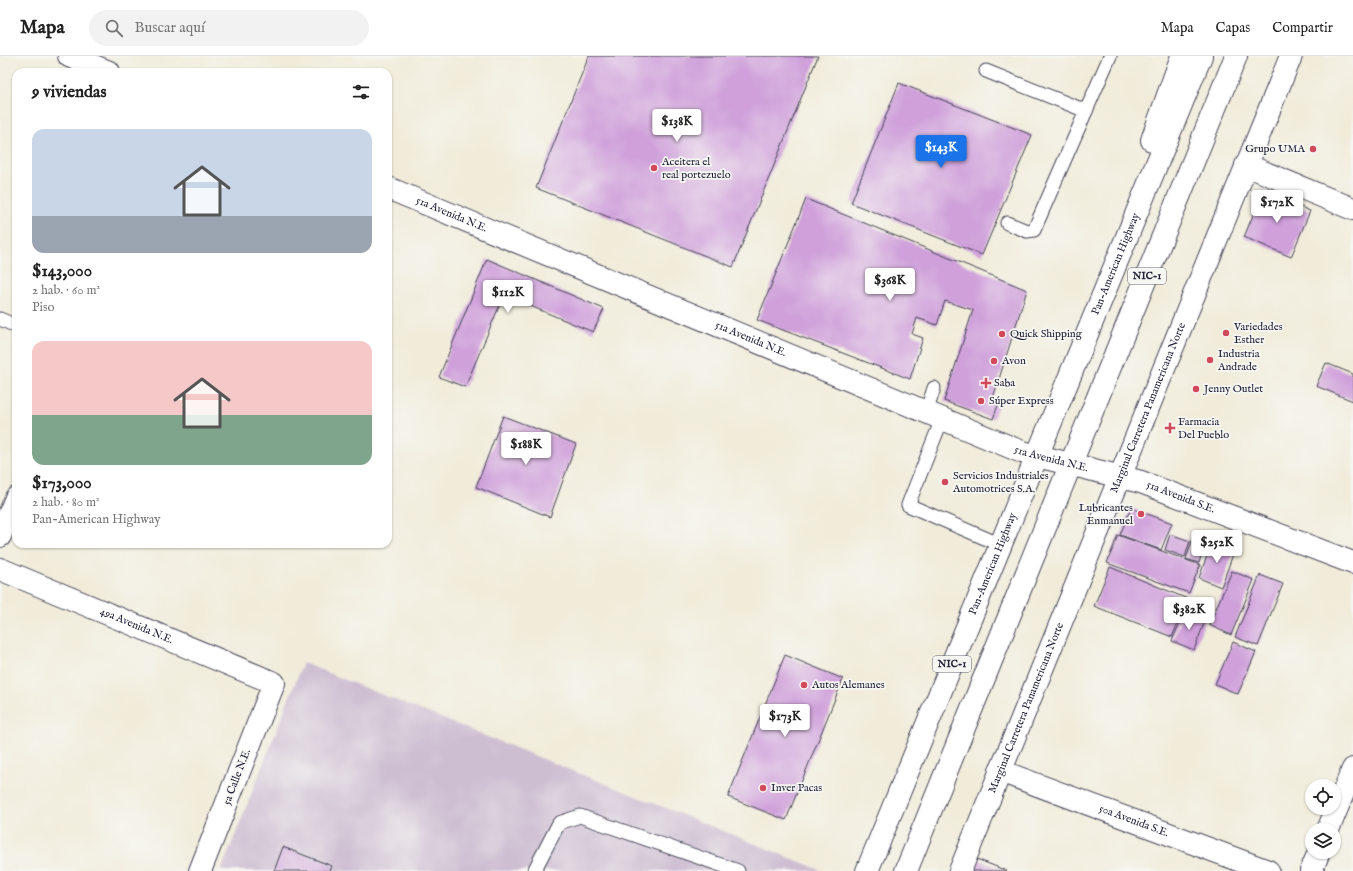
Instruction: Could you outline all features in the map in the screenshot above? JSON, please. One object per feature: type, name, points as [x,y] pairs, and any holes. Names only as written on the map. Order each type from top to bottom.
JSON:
[{"type":"main road","points":[[69,56],[98,68]]},
{"type":"main road","points":[[1122,250],[1156,128],[1182,56]]},
{"type":"main road","name":"Pan-American Highway","points":[[867,871],[904,786],[1201,56]]},
{"type":"main road","name":"NIC-1","points":[[906,871],[1236,56]]},
{"type":"main road","points":[[1224,87],[1242,56]]},
{"type":"main road","name":"Marginal Carretera Panamericana Norte","points":[[960,871],[1291,56]]},
{"type":"main road","points":[[1246,165],[1353,209]]},
{"type":"main road","name":"51a Avenida N.E.","points":[[392,190],[1022,452],[1119,477]]},
{"type":"main road","name":"51a Avenida S.E.","points":[[1119,477],[1140,482],[1353,563]]},
{"type":"main road","points":[[0,536],[12,508]]},
{"type":"main road","name":"49a Avenida N.E.","points":[[0,569],[274,683]]},
{"type":"main road","name":"5a Calle N.E.","points":[[200,871],[274,683]]},
{"type":"main road","points":[[1331,823],[1353,769]]},
{"type":"main road","name":"50a Avenida S.E.","points":[[1000,771],[1268,871]]},
{"type":"main road","points":[[1311,871],[1316,859]]},
{"type":"lane","points":[[1007,223],[1027,231],[1034,230],[1110,56]]},
{"type":"lane","points":[[986,71],[1086,111]]},
{"type":"lane","points":[[0,319],[12,324]]},
{"type":"lane","points":[[934,388],[934,416],[908,505],[1001,545]]},
{"type":"lane","points":[[534,871],[559,823],[580,816],[738,871]]},
{"type":"shaded area","points":[[303,663],[823,871],[221,871]]},
{"type":"building","points":[[589,56],[818,56],[733,267],[536,188]]},
{"type":"building","points":[[899,83],[1032,135],[982,255],[851,203]]},
{"type":"building","points":[[1263,191],[1310,211],[1291,257],[1244,237]]},
{"type":"building","points":[[806,199],[1027,290],[993,398],[1000,400],[993,419],[944,401],[973,310],[945,301],[937,325],[917,318],[912,334],[923,338],[910,379],[757,320]]},
{"type":"building","points":[[487,259],[604,309],[593,332],[504,295],[465,387],[439,377]]},
{"type":"building","points":[[1326,363],[1353,374],[1353,401],[1316,386]]},
{"type":"building","points":[[503,416],[576,444],[550,517],[476,487]]},
{"type":"building","points":[[1131,508],[1172,523],[1161,550],[1120,535]]},
{"type":"building","points":[[1170,534],[1190,541],[1185,557],[1165,550]]},
{"type":"building","points":[[1118,535],[1200,565],[1189,593],[1107,563]]},
{"type":"building","points":[[1194,535],[1206,539],[1199,563],[1186,559]]},
{"type":"building","points":[[1212,542],[1235,549],[1221,587],[1199,578]]},
{"type":"building","points":[[1110,567],[1188,599],[1172,637],[1094,606]]},
{"type":"building","points":[[1232,571],[1254,580],[1231,635],[1209,625]]},
{"type":"building","points":[[1260,575],[1283,584],[1258,646],[1235,637]]},
{"type":"building","points":[[1184,613],[1205,621],[1194,650],[1172,641]]},
{"type":"building","points":[[1233,642],[1256,652],[1238,694],[1215,684]]},
{"type":"building","points":[[785,655],[843,679],[786,820],[728,797]]},
{"type":"building","points":[[283,847],[332,866],[330,871],[274,871]]},
{"type":"building","points":[[969,856],[1007,871],[963,871]]},
{"type":"place","name":"Grupo UMA","points":[[1313,149]]},
{"type":"place","name":"Aceitera el real portezuelo","points":[[654,168]]},
{"type":"place","name":"Variedades Esther","points":[[1226,333]]},
{"type":"place","name":"Quick Shipping","points":[[1002,334]]},
{"type":"place","name":"Industria Andrade","points":[[1210,360]]},
{"type":"place","name":"Avon","points":[[994,361]]},
{"type":"place","name":"Saba","points":[[986,383]]},
{"type":"place","name":"Jenny Outlet","points":[[1196,389]]},
{"type":"place","name":"Súper Express","points":[[981,401]]},
{"type":"place","name":"Farmacia Del Pueblo","points":[[1170,428]]},
{"type":"place","name":"Servicios Industriales Automotrices S.A.","points":[[945,482]]},
{"type":"place","name":"Lubricantes Enmanuel","points":[[1141,514]]},
{"type":"place","name":"Autos Alemanes","points":[[804,685]]},
{"type":"place","name":"Inver Pacas","points":[[763,788]]}]
